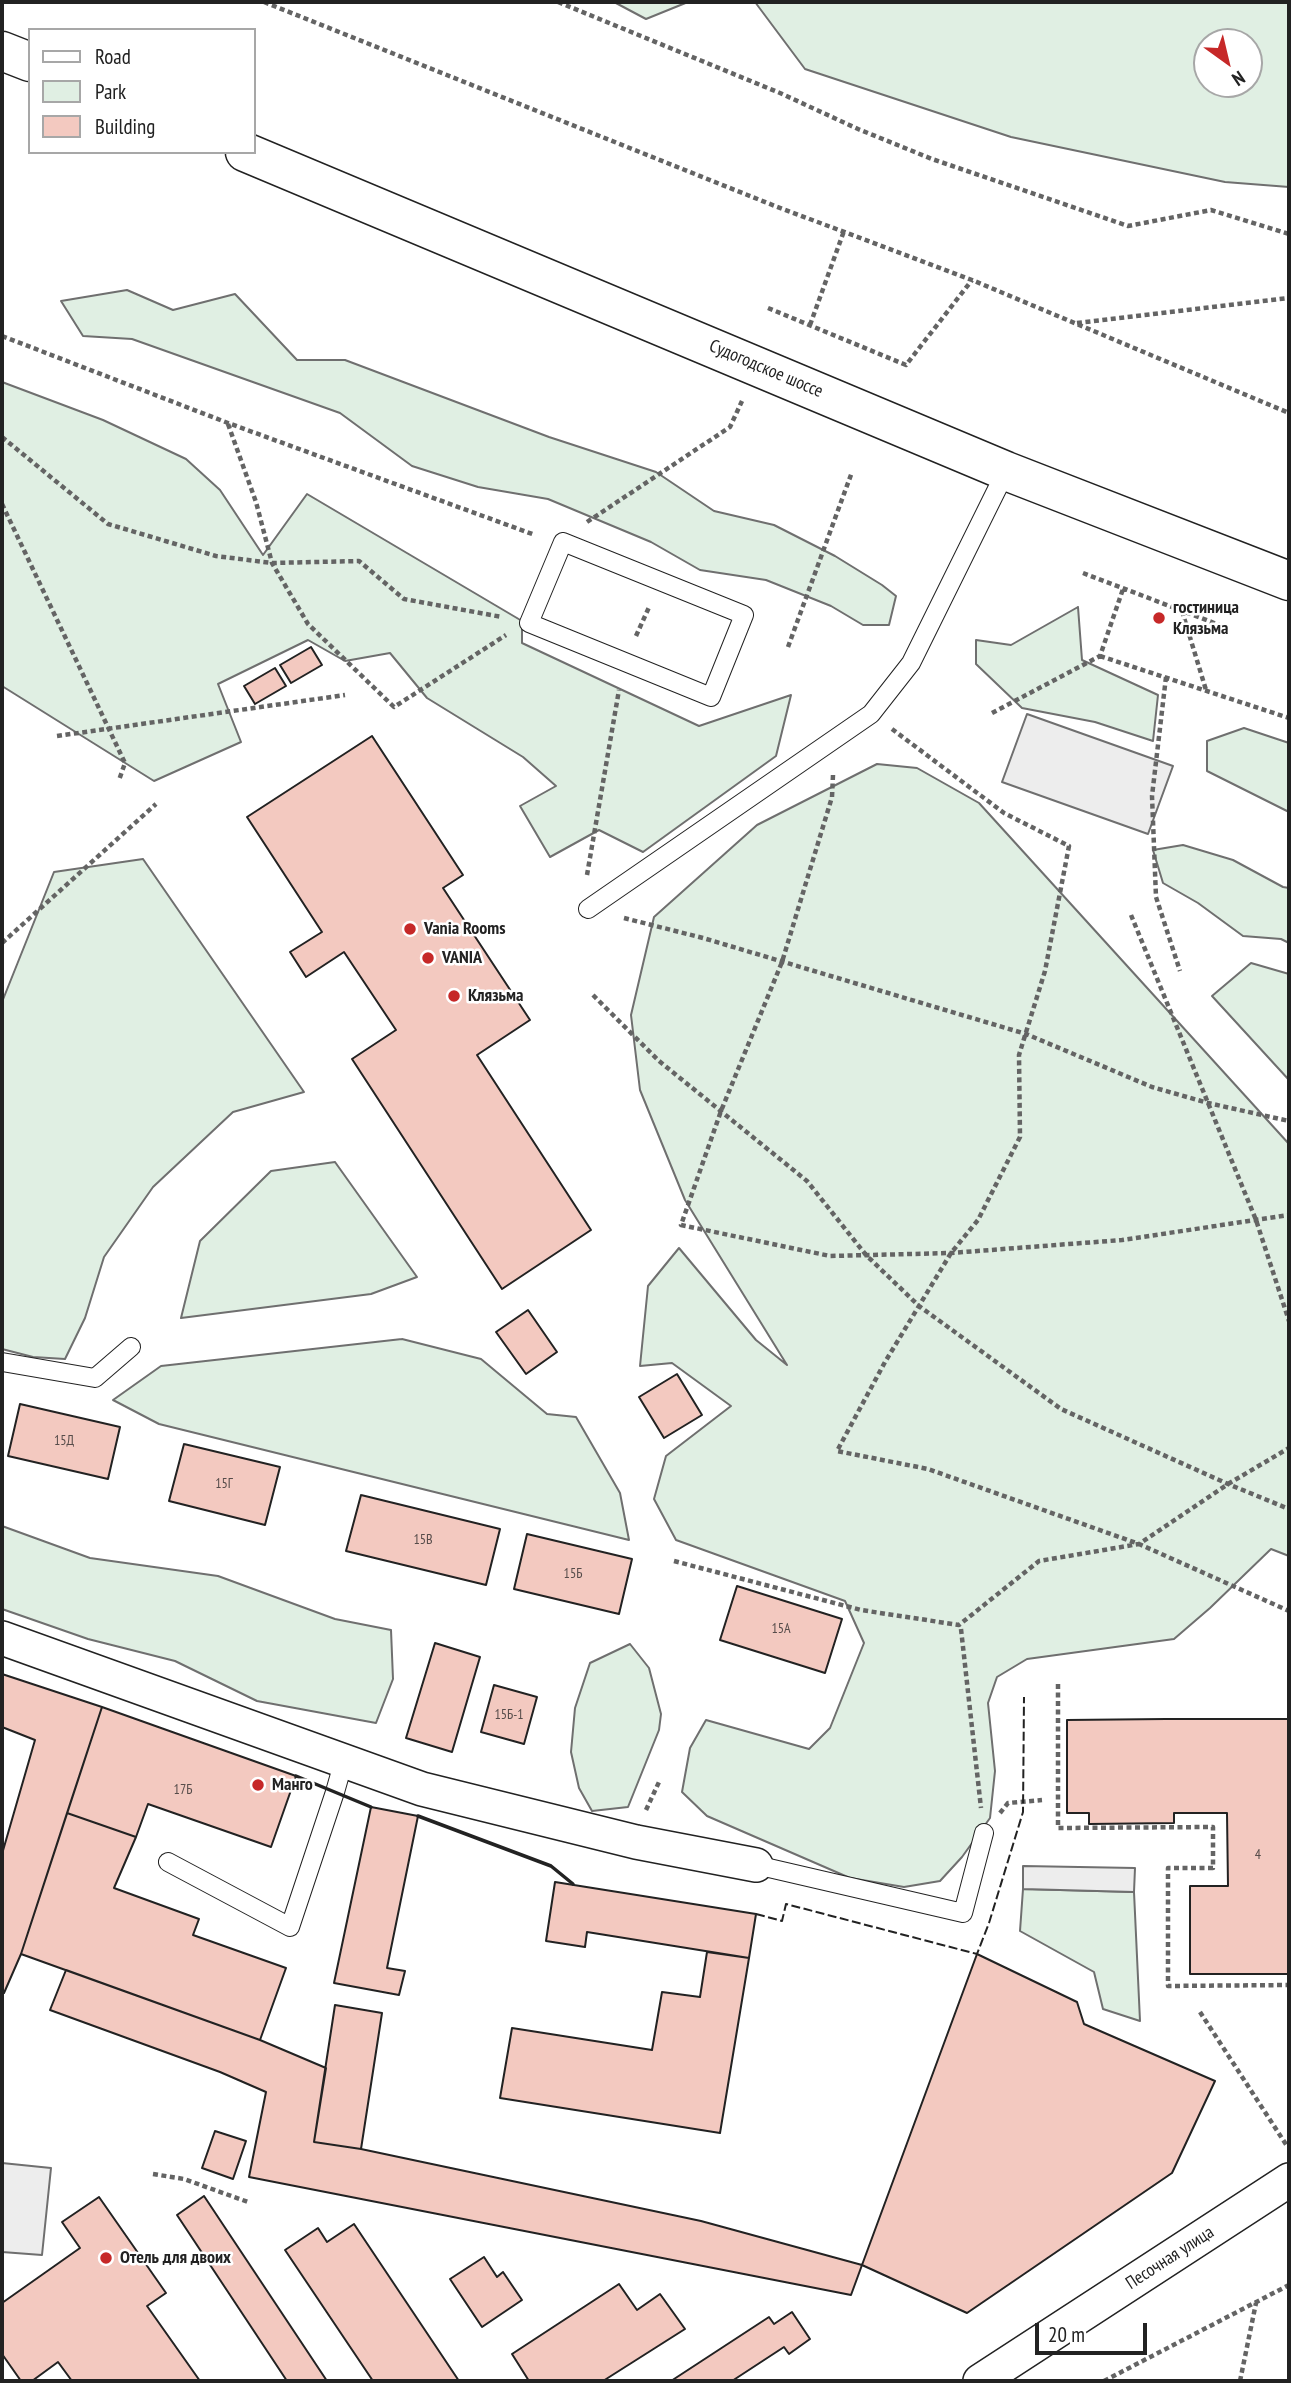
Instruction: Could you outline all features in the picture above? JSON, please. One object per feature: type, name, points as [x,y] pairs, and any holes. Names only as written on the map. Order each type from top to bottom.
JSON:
[{"type":"main road","points":[[2,51],[28,61]]},
{"type":"main road","name":"Судогодское шоссе","points":[[250,154],[1006,471],[1289,581]]},
{"type":"street","points":[[2,1638],[422,1788],[647,1845],[756,1865]]},
{"type":"street","name":"Песочная улица","points":[[980,2381],[1289,2180]]},
{"type":"lane","points":[[588,909],[871,714],[911,663],[1006,471]]},
{"type":"lane","points":[[563,542],[744,615],[711,696],[624,661],[529,623],[563,542]]},
{"type":"lane","points":[[2,1362],[95,1378],[131,1346]]},
{"type":"lane","points":[[168,1862],[290,1927],[344,1760]]},
{"type":"lane","points":[[756,1865],[963,1913],[984,1833]]},
{"type":"path","points":[[264,2],[775,206],[972,280],[1289,413]]},
{"type":"path","points":[[558,2],[932,159],[1128,226],[1211,210],[1289,234]]},
{"type":"path","points":[[810,325],[844,231]]},
{"type":"path","points":[[768,308],[906,365],[972,280]]},
{"type":"path","points":[[1076,323],[1289,298]]},
{"type":"path","points":[[2,335],[228,423],[540,537]]},
{"type":"path","points":[[583,524],[730,427],[758,366]]},
{"type":"path","points":[[228,423],[256,502],[272,563],[308,624],[394,708],[516,629]]},
{"type":"path","points":[[2,437],[108,524],[216,556],[272,563],[359,561],[404,598],[513,619]]},
{"type":"path","points":[[788,647],[852,472]]},
{"type":"path","points":[[2,504],[125,763],[119,780]]},
{"type":"path","points":[[1083,573],[1222,626]]},
{"type":"path","points":[[992,713],[1100,656],[1123,589]]},
{"type":"path","points":[[652,601],[624,661],[587,868],[588,909],[703,938],[1026,1034],[1152,1087],[1289,1121]]},
{"type":"path","points":[[1182,611],[1206,691]]},
{"type":"path","points":[[1100,656],[1289,718]]},
{"type":"path","points":[[1166,677],[1152,796],[1156,897],[1180,971]]},
{"type":"path","points":[[57,736],[345,695]]},
{"type":"path","points":[[871,714],[1004,813],[1069,846],[1045,971],[1019,1055],[1020,1137],[978,1220],[951,1253],[885,1362],[837,1451],[928,1469],[1139,1544],[1289,1611]]},
{"type":"path","points":[[835,739],[832,797],[782,962],[722,1111],[681,1225],[830,1256],[951,1253],[1122,1240],[1289,1215]]},
{"type":"path","points":[[2,943],[156,804]]},
{"type":"path","points":[[1131,915],[1256,1220],[1289,1321]]},
{"type":"path","points":[[593,995],[659,1061],[807,1181],[866,1255],[919,1306],[1061,1409],[1289,1509]]},
{"type":"path","points":[[674,1561],[861,1610],[959,1625],[1038,1561],[1139,1544],[1227,1484],[1289,1448]]},
{"type":"path","points":[[961,1629],[984,1833]]},
{"type":"path","points":[[1058,1684],[1058,1828],[1213,1827],[1213,1868],[1168,1868],[1168,1986],[1289,1985]]},
{"type":"path","points":[[984,1833],[1008,1803],[1042,1800]]},
{"type":"path","points":[[1200,2012],[1289,2150]]},
{"type":"path","points":[[153,2174],[184,2179],[248,2202]]},
{"type":"path","points":[[1104,2381],[1289,2285]]},
{"type":"path","points":[[1240,2381],[1256,2302]]},
{"type":"green space","points":[[614,2],[688,2],[646,19]]},
{"type":"green space","points":[[755,2],[1289,2],[1289,187],[1225,182],[1011,137],[805,69]]},
{"type":"green space","points":[[127,290],[173,310],[235,294],[297,360],[345,360],[549,437],[656,472],[714,511],[774,525],[835,556],[882,585],[896,596],[889,625],[863,625],[831,606],[766,580],[700,570],[651,542],[548,499],[478,487],[412,466],[340,413],[132,339],[83,336],[61,301]]},
{"type":"green space","points":[[2,382],[103,420],[186,459],[220,490],[263,555],[307,494],[522,621],[522,643],[699,726],[791,695],[776,756],[643,852],[599,830],[550,857],[520,806],[556,786],[523,757],[427,698],[390,653],[345,661],[308,640],[218,684],[241,742],[154,781],[2,686]]},
{"type":"green space","points":[[1078,607],[1082,660],[1158,695],[1153,741],[1095,722],[1022,708],[976,664],[976,640],[1011,645]]},
{"type":"green space","points":[[1244,728],[1289,743],[1289,812],[1207,771],[1207,741]]},
{"type":"green space","points":[[877,764],[917,768],[979,803],[1289,1144],[1289,1556],[1271,1549],[1174,1639],[1027,1659],[997,1677],[988,1703],[995,1771],[990,1818],[962,1857],[940,1881],[904,1887],[850,1878],[707,1816],[682,1792],[690,1748],[706,1720],[809,1749],[830,1728],[864,1643],[845,1601],[676,1540],[654,1499],[666,1456],[731,1406],[672,1363],[640,1366],[648,1286],[679,1248],[756,1340],[787,1365],[685,1200],[640,1090],[631,1015],[654,917],[757,825]]},
{"type":"green space","points":[[1183,845],[1233,860],[1289,888],[1289,943],[1281,939],[1243,936],[1198,903],[1163,883],[1153,850]]},
{"type":"green space","points":[[143,859],[304,1092],[233,1112],[153,1187],[104,1257],[85,1318],[65,1359],[33,1357],[2,1349],[2,1002],[54,872]]},
{"type":"green space","points":[[1251,963],[1289,974],[1289,1080],[1212,996]]},
{"type":"green space","points":[[335,1162],[417,1277],[371,1294],[181,1318],[200,1241],[271,1171]]},
{"type":"green space","points":[[402,1339],[481,1359],[547,1414],[576,1417],[620,1493],[629,1540],[159,1424],[113,1400],[161,1366]]},
{"type":"green space","points":[[2,1526],[90,1558],[218,1576],[335,1619],[391,1630],[393,1679],[376,1723],[257,1701],[175,1661],[88,1639],[2,1609]]},
{"type":"green space","points":[[630,1644],[649,1668],[661,1714],[659,1730],[628,1807],[592,1811],[579,1788],[571,1752],[575,1708],[590,1663]]},
{"type":"green space","points":[[1023,1889],[1134,1892],[1140,2021],[1103,2009],[1094,1972],[1020,1931]]},
{"type":"shaded area","points":[[1027,714],[1173,766],[1148,834],[1002,782]]},
{"type":"shaded area","points":[[1023,1866],[1135,1868],[1134,1892],[1023,1889]]},
{"type":"shaded area","points":[[2,2163],[51,2168],[42,2255],[2,2252]]},
{"type":"building","points":[[311,647],[322,665],[291,683],[280,665]]},
{"type":"building","points":[[275,668],[286,686],[255,704],[244,686]]},
{"type":"building","points":[[372,736],[463,875],[443,888],[530,1020],[477,1055],[591,1230],[502,1289],[352,1059],[396,1030],[344,952],[306,977],[290,952],[322,932],[247,817]]},
{"type":"building","points":[[528,1310],[557,1352],[526,1374],[496,1332]]},
{"type":"building","points":[[677,1374],[702,1415],[664,1438],[639,1397]]},
{"type":"building","points":[[20,1404],[120,1427],[108,1479],[8,1456]]},
{"type":"building","points":[[184,1444],[280,1467],[265,1525],[169,1501]]},
{"type":"building","points":[[361,1495],[500,1529],[486,1585],[346,1551]]},
{"type":"building","points":[[527,1534],[632,1559],[619,1614],[514,1589]]},
{"type":"building","points":[[737,1586],[842,1619],[825,1673],[720,1640]]},
{"type":"building","points":[[435,1643],[480,1657],[452,1752],[406,1738]]},
{"type":"building","points":[[2,1674],[102,1707],[21,1954],[4,1993],[2,1854],[35,1740],[2,1727]]},
{"type":"building","points":[[494,1685],[537,1697],[524,1744],[481,1732]]},
{"type":"building","points":[[102,1707],[296,1776],[271,1847],[148,1804],[136,1837],[67,1813]]},
{"type":"building","points":[[1289,1719],[1289,1974],[1190,1974],[1190,1886],[1228,1886],[1227,1813],[1174,1813],[1174,1823],[1089,1824],[1089,1813],[1067,1813],[1067,1720]]},
{"type":"building","points":[[371,1807],[418,1816],[387,1968],[405,1971],[399,1995],[334,1983]]},
{"type":"building","points":[[67,1813],[136,1837],[114,1888],[199,1919],[193,1935],[286,1968],[260,2040],[21,1954]]},
{"type":"building","points":[[555,1882],[756,1914],[749,1958],[587,1932],[585,1947],[546,1941]]},
{"type":"building","points":[[707,1952],[749,1958],[720,2133],[500,2098],[512,2028],[652,2050],[662,1992],[700,1997]]},
{"type":"building","points":[[977,1954],[1077,2002],[1084,2024],[1215,2081],[1172,2173],[967,2313],[862,2265]]},
{"type":"building","points":[[66,1970],[260,2040],[326,2068],[314,2142],[361,2149],[701,2221],[862,2265],[851,2295],[249,2177],[266,2092],[220,2072],[50,2010]]},
{"type":"building","points":[[335,2005],[382,2013],[361,2149],[314,2142]]},
{"type":"building","points":[[215,2131],[246,2141],[233,2179],[202,2168]]},
{"type":"building","points":[[204,2196],[327,2381],[287,2381],[177,2215]]},
{"type":"building","points":[[99,2197],[166,2293],[147,2306],[200,2381],[72,2381],[58,2362],[32,2381],[21,2381],[2,2354],[2,2303],[80,2248],[62,2222]]},
{"type":"building","points":[[354,2224],[459,2381],[373,2381],[285,2250],[318,2228],[327,2242]]},
{"type":"building","points":[[484,2257],[497,2277],[503,2272],[522,2300],[482,2327],[450,2279]]},
{"type":"building","points":[[619,2284],[637,2310],[660,2294],[685,2329],[603,2381],[529,2381],[512,2354]]},
{"type":"building","points":[[792,2312],[810,2339],[789,2354],[784,2347],[732,2381],[671,2381],[769,2317],[774,2324]]},
{"type":"fence","points":[[756,1914],[782,1921],[786,1904],[977,1954],[1023,1812],[1024,1697]]},
{"type":"wall","points":[[296,1776],[371,1807]]},
{"type":"wall","points":[[418,1816],[551,1866],[573,1884]]},
{"type":"place","name":"гостиница Клязьма","points":[[1159,618]]},
{"type":"place","name":"Vania Rooms","points":[[410,929]]},
{"type":"place","name":"VANIA","points":[[428,958]]},
{"type":"place","name":"Клязьма","points":[[454,996]]},
{"type":"place","name":"Манго","points":[[258,1785]]},
{"type":"place","name":"Отель для двоих","points":[[106,2258]]}]
